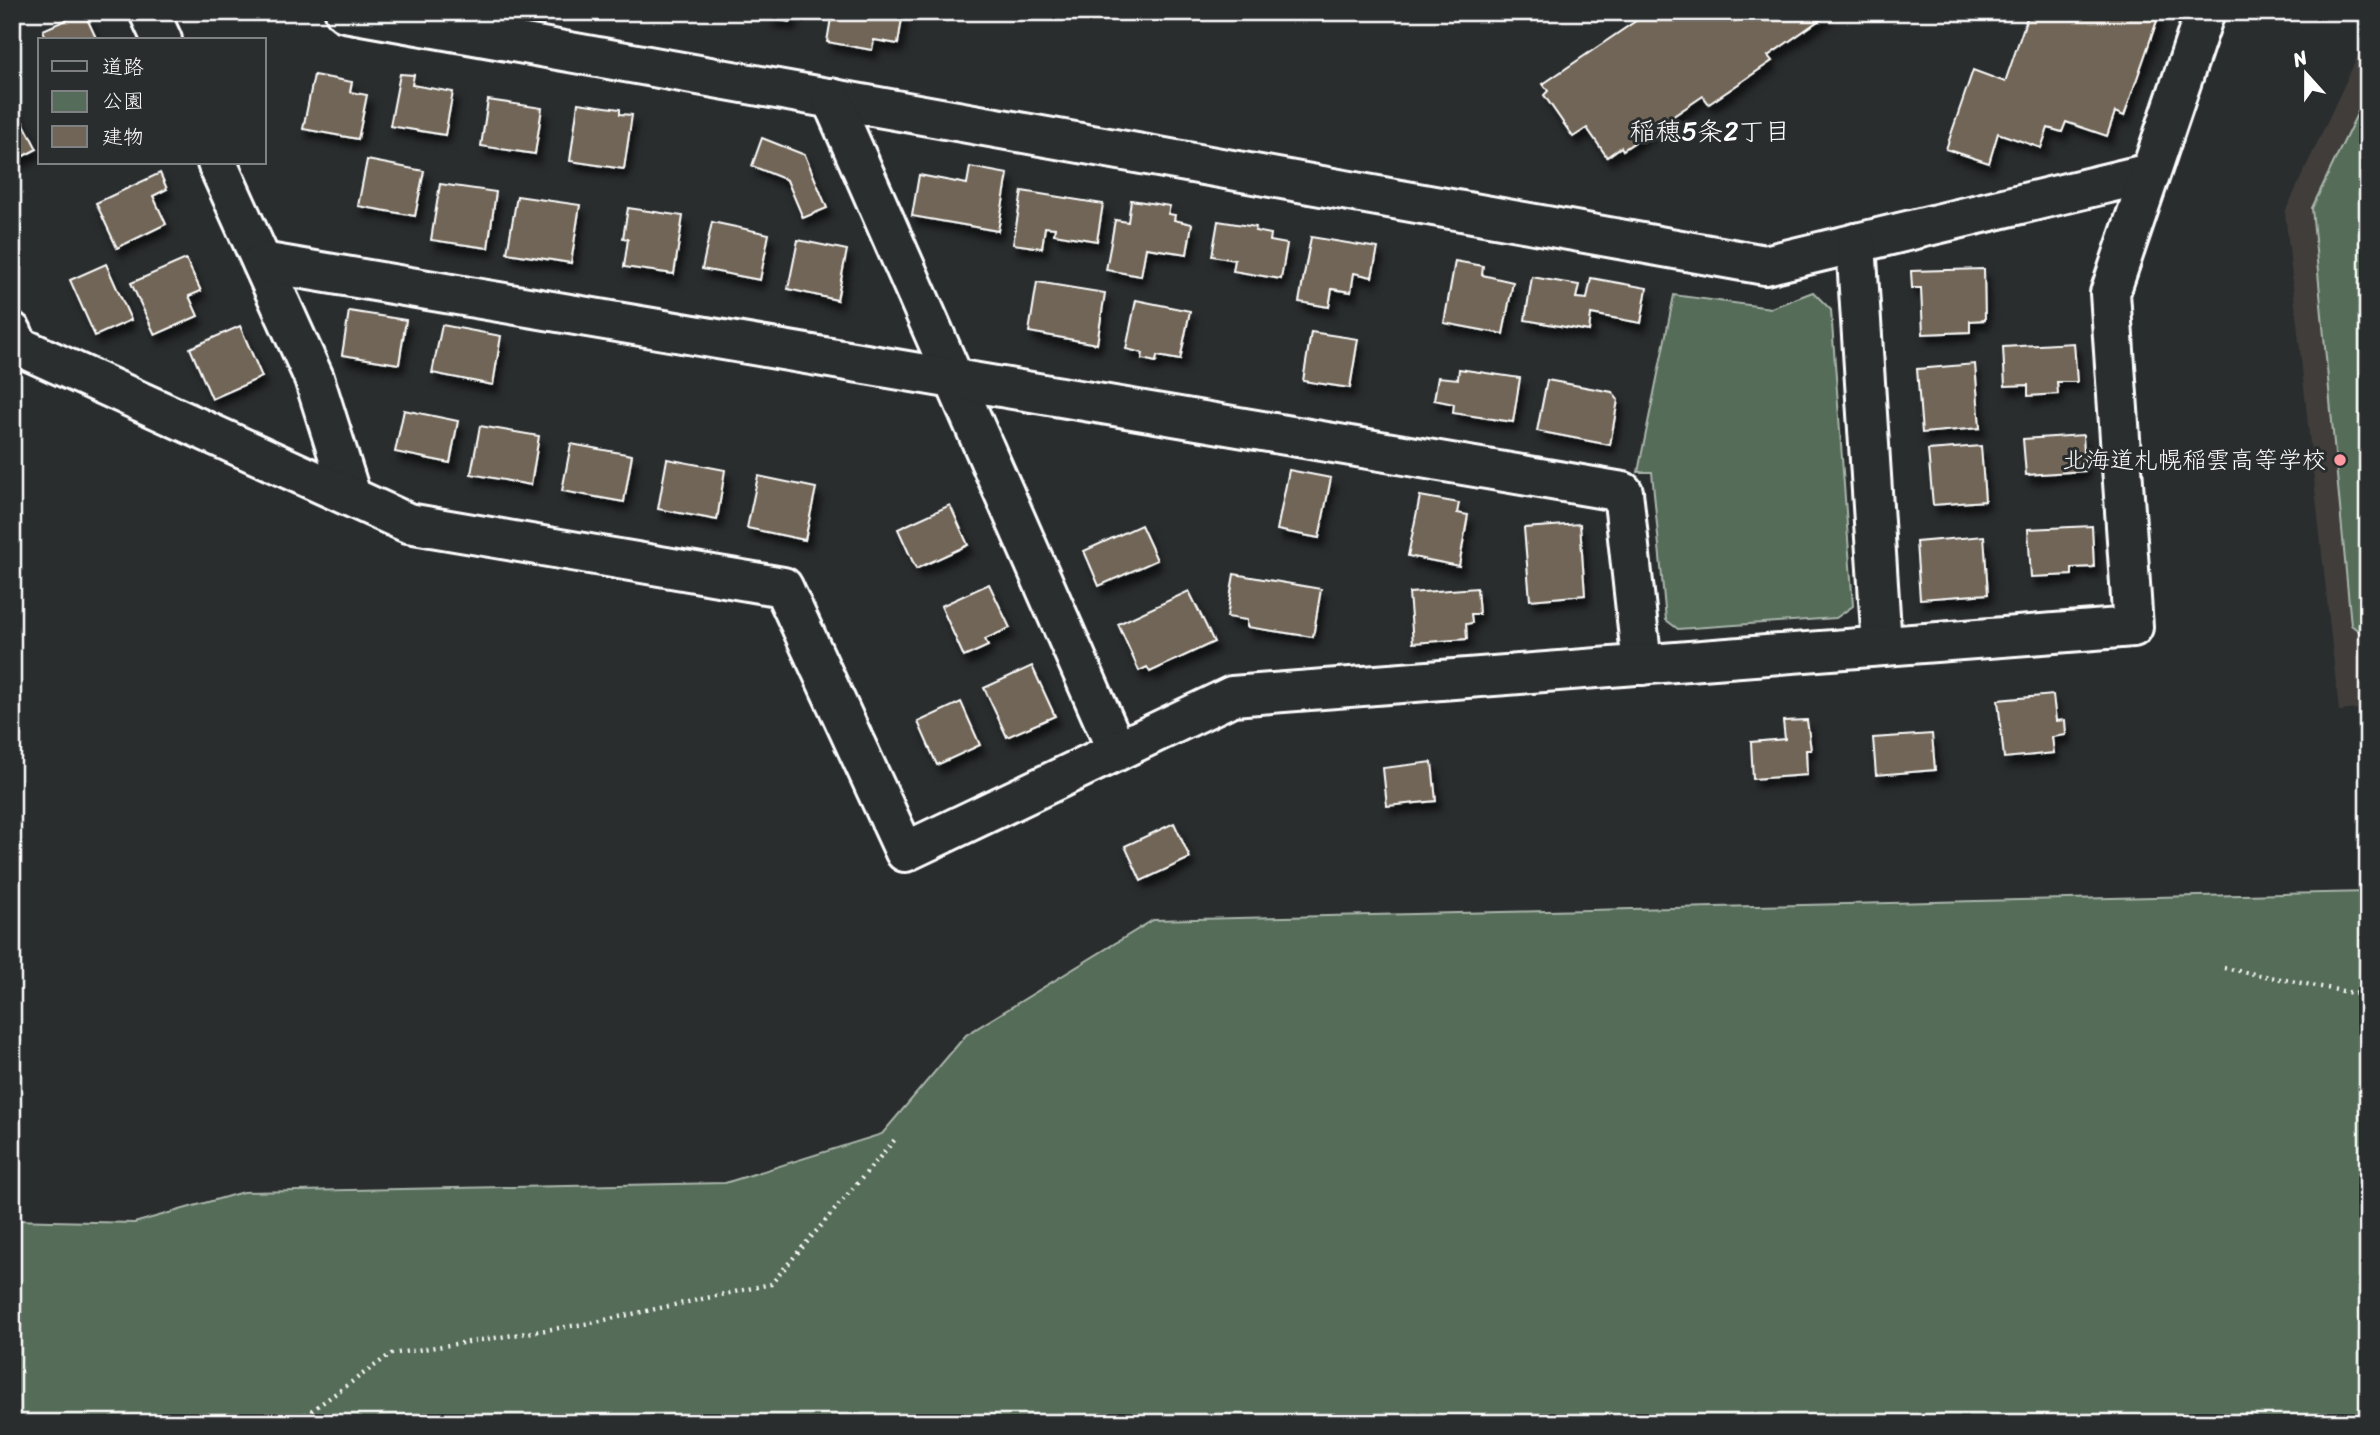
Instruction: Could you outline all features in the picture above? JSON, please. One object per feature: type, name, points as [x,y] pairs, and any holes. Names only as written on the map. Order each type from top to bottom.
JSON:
[{"type":"street","points":[[149,12],[161,38]]},
{"type":"street","points":[[345,12],[1765,265],[2150,173]]},
{"type":"street","points":[[12,332],[18,346],[408,523],[783,587],[905,852],[1232,696],[2133,627],[2110,293],[2205,12]]},
{"type":"street","points":[[831,98],[1117,751]]},
{"type":"street","points":[[217,164],[314,378],[351,496]]},
{"type":"street","points":[[1856,243],[1882,646]]},
{"type":"street","points":[[262,262],[1623,492],[1642,665]]},
{"type":"path","points":[[2224,968],[2368,996]]},
{"type":"path","points":[[294,1423],[391,1354],[591,1323],[771,1284],[897,1137]]},
{"type":"shaded area","name":"北海道札幌稲雲高等学校","points":[[2368,34],[2368,708],[2339,711],[2285,212]]},
{"type":"green space","points":[[2368,91],[2368,638],[2351,625],[2312,208]]},
{"type":"green space","points":[[1813,292],[1831,310],[1853,606],[1836,618],[1678,629],[1666,620],[1652,472],[1638,472],[1674,295],[1771,308]]},
{"type":"green space","points":[[2368,892],[2368,1423],[12,1423],[12,1220],[134,1223],[243,1192],[725,1183],[882,1134],[966,1035],[1153,920]]},
{"type":"building","points":[[84,12],[96,38],[46,38],[43,30]]},
{"type":"building","points":[[770,12],[793,12],[791,22],[769,18]]},
{"type":"building","points":[[832,12],[903,12],[898,44],[874,40],[872,50],[827,42]]},
{"type":"building","points":[[1649,12],[1831,12],[1768,56],[1772,61],[1709,104],[1703,96],[1623,150],[1621,147],[1607,157],[1587,128],[1573,137],[1544,95],[1548,91],[1543,84]]},
{"type":"building","points":[[2029,12],[2160,12],[2124,116],[2115,112],[2107,136],[2066,122],[2062,132],[2048,128],[2041,148],[1998,133],[1989,163],[1946,149],[1973,70],[2005,82]]},
{"type":"building","points":[[400,74],[414,75],[412,85],[453,92],[445,135],[390,126]]},
{"type":"building","points":[[314,75],[352,82],[350,92],[367,95],[358,139],[303,129]]},
{"type":"building","points":[[488,100],[542,108],[535,154],[481,146]]},
{"type":"building","points":[[578,103],[620,109],[620,114],[632,115],[624,169],[570,161]]},
{"type":"building","points":[[15,107],[37,149],[12,162],[12,108]]},
{"type":"building","points":[[762,138],[805,155],[827,208],[803,218],[787,180],[752,166]]},
{"type":"building","points":[[367,160],[424,171],[415,216],[358,206]]},
{"type":"building","points":[[970,167],[1008,174],[998,231],[912,216],[919,175],[967,184]]},
{"type":"building","points":[[160,173],[167,189],[153,196],[166,224],[117,248],[96,203]]},
{"type":"building","points":[[440,184],[496,192],[488,248],[431,240]]},
{"type":"building","points":[[1022,191],[1103,204],[1097,241],[1054,234],[1055,228],[1045,227],[1042,248],[1013,244]]},
{"type":"building","points":[[517,196],[580,205],[571,263],[507,253]]},
{"type":"building","points":[[1131,200],[1170,206],[1168,214],[1175,215],[1174,220],[1192,224],[1187,254],[1146,248],[1141,276],[1106,270],[1115,220],[1128,222]]},
{"type":"building","points":[[628,208],[683,216],[674,274],[624,267],[628,239],[623,238]]},
{"type":"building","points":[[1218,221],[1256,227],[1255,231],[1271,234],[1270,241],[1287,244],[1281,279],[1233,271],[1235,260],[1212,256]]},
{"type":"building","points":[[712,222],[769,234],[760,280],[702,269]]},
{"type":"building","points":[[1311,237],[1378,248],[1372,277],[1354,273],[1351,292],[1332,289],[1329,307],[1299,302]]},
{"type":"building","points":[[798,240],[847,250],[837,300],[788,289]]},
{"type":"building","points":[[186,259],[201,291],[189,296],[198,316],[155,335],[131,283]]},
{"type":"building","points":[[1455,261],[1483,266],[1482,275],[1513,282],[1503,334],[1444,323]]},
{"type":"building","points":[[106,264],[131,320],[95,336],[70,280]]},
{"type":"building","points":[[1984,269],[1985,320],[1970,321],[1970,332],[1923,334],[1921,288],[1912,288],[1911,271]]},
{"type":"building","points":[[1532,277],[1579,285],[1576,298],[1587,299],[1591,278],[1647,288],[1641,323],[1591,314],[1589,331],[1525,320]]},
{"type":"building","points":[[1037,282],[1105,293],[1097,344],[1029,332]]},
{"type":"building","points":[[1136,300],[1190,311],[1180,360],[1157,356],[1156,362],[1142,359],[1143,353],[1126,349]]},
{"type":"building","points":[[349,311],[406,320],[399,364],[342,355]]},
{"type":"building","points":[[442,325],[501,336],[493,385],[432,373]]},
{"type":"building","points":[[240,326],[262,377],[212,399],[190,348]]},
{"type":"building","points":[[1311,332],[1358,339],[1350,388],[1303,381]]},
{"type":"building","points":[[2074,343],[2077,382],[2057,382],[2058,394],[2028,396],[2028,385],[2005,386],[2003,347]]},
{"type":"building","points":[[1975,364],[1980,428],[1922,433],[1917,369]]},
{"type":"building","points":[[1459,369],[1520,378],[1513,422],[1453,413],[1454,404],[1434,400],[1438,377],[1458,379]]},
{"type":"building","points":[[1547,380],[1612,392],[1618,400],[1610,445],[1537,431]]},
{"type":"building","points":[[404,410],[458,421],[450,463],[395,452]]},
{"type":"building","points":[[480,426],[539,436],[531,485],[471,474]]},
{"type":"building","points":[[2083,435],[2085,471],[2026,475],[2023,439]]},
{"type":"building","points":[[571,444],[632,455],[624,502],[562,491]]},
{"type":"building","points":[[1981,446],[1985,501],[1933,505],[1928,450]]},
{"type":"building","points":[[667,459],[725,470],[717,520],[658,509]]},
{"type":"building","points":[[1289,470],[1331,478],[1319,538],[1277,530]]},
{"type":"building","points":[[758,476],[816,488],[805,540],[747,528]]},
{"type":"building","points":[[1420,496],[1459,503],[1457,513],[1468,515],[1459,566],[1408,556]]},
{"type":"building","points":[[950,505],[968,545],[916,569],[898,529]]},
{"type":"building","points":[[1580,524],[1585,595],[1530,600],[1524,528]]},
{"type":"building","points":[[1141,525],[1157,560],[1099,586],[1084,551]]},
{"type":"building","points":[[2092,526],[2094,567],[2072,568],[2072,575],[2031,577],[2028,529]]},
{"type":"building","points":[[1984,536],[1988,594],[1920,599],[1916,542]]},
{"type":"building","points":[[1234,574],[1321,589],[1313,637],[1247,627],[1247,620],[1227,617]]},
{"type":"building","points":[[989,584],[1010,628],[985,639],[988,646],[964,657],[941,606]]},
{"type":"building","points":[[1477,588],[1479,614],[1471,614],[1472,623],[1466,624],[1467,639],[1413,643],[1409,593]]},
{"type":"building","points":[[1189,591],[1214,642],[1150,672],[1147,667],[1139,671],[1118,624]]},
{"type":"building","points":[[1032,666],[1055,716],[1007,737],[984,688]]},
{"type":"building","points":[[2053,695],[2056,721],[2065,720],[2066,735],[2052,737],[2054,753],[2004,758],[1998,700]]},
{"type":"building","points":[[961,702],[980,745],[937,765],[918,722]]},
{"type":"building","points":[[1807,720],[1811,750],[1806,750],[1807,775],[1753,779],[1751,742],[1785,739],[1783,721]]},
{"type":"building","points":[[1932,734],[1935,770],[1876,775],[1873,738]]},
{"type":"building","points":[[1432,762],[1436,801],[1387,806],[1383,768]]},
{"type":"building","points":[[1174,823],[1190,858],[1141,881],[1125,846]]},
{"type":"place","name":"北海道札幌稲雲高等学校","points":[[2340,460]]},
{"type":"district","name":"稲穂5条2丁目","points":[[1710,131]]}]
